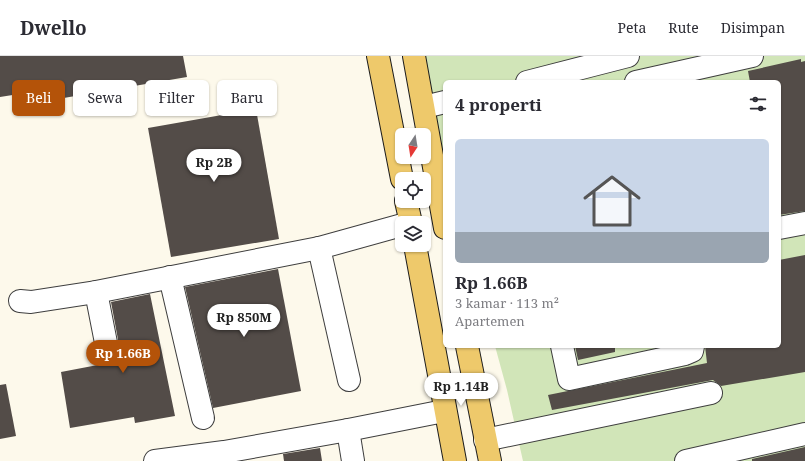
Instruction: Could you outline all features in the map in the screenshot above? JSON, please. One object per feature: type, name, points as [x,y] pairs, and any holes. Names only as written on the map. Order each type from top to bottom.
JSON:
[{"type":"main road","points":[[414,56],[443,216]]},
{"type":"main road","points":[[378,62],[401,172]]},
{"type":"main road","points":[[416,252],[444,411],[455,461]]},
{"type":"main road","points":[[467,348],[490,461]]},
{"type":"street","points":[[535,80],[628,56]]},
{"type":"street","points":[[632,56],[637,80]]},
{"type":"street","points":[[646,80],[752,56]]},
{"type":"street","points":[[424,107],[443,102]]},
{"type":"street","points":[[781,228],[805,223]]},
{"type":"street","points":[[20,300],[31,302],[96,292],[319,248],[395,227]]},
{"type":"street","points":[[319,248],[349,380]]},
{"type":"street","points":[[170,277],[203,418]]},
{"type":"street","points":[[96,292],[108,353]]},
{"type":"street","points":[[562,348],[569,378],[685,354],[692,351],[693,348]]},
{"type":"street","points":[[485,440],[711,393]]},
{"type":"street","points":[[155,461],[224,452],[268,452],[348,430],[444,411]]},
{"type":"street","points":[[348,430],[353,461]]},
{"type":"street","points":[[686,461],[734,456],[805,434]]},
{"type":"green space","points":[[415,56],[805,56],[805,461],[523,461],[507,390],[496,348],[781,348],[781,80],[443,80],[443,164]]},
{"type":"building","points":[[0,56],[183,56],[187,77],[169,80],[145,80],[145,84],[137,86],[137,80],[73,80],[73,96],[65,98],[65,80],[12,80],[12,95],[0,97]]},
{"type":"building","points":[[801,59],[801,62],[805,61],[805,211],[781,215],[781,80],[750,80],[748,71]]},
{"type":"building","points":[[217,116],[257,116],[279,239],[171,257],[148,128]]},
{"type":"building","points":[[805,255],[805,372],[721,386],[713,380],[552,410],[548,395],[707,363],[705,348],[781,348],[781,260]]},
{"type":"building","points":[[278,269],[301,391],[213,408],[185,287]]},
{"type":"building","points":[[150,294],[175,416],[135,423],[134,417],[70,428],[61,372],[103,364],[110,365],[122,361],[111,302]]},
{"type":"building","points":[[575,348],[615,348],[615,352],[578,360]]},
{"type":"building","points":[[6,384],[16,436],[0,439],[0,385]]},
{"type":"building","points":[[805,447],[805,461],[752,461],[752,459]]},
{"type":"building","points":[[320,448],[322,461],[284,461],[283,454]]}]
